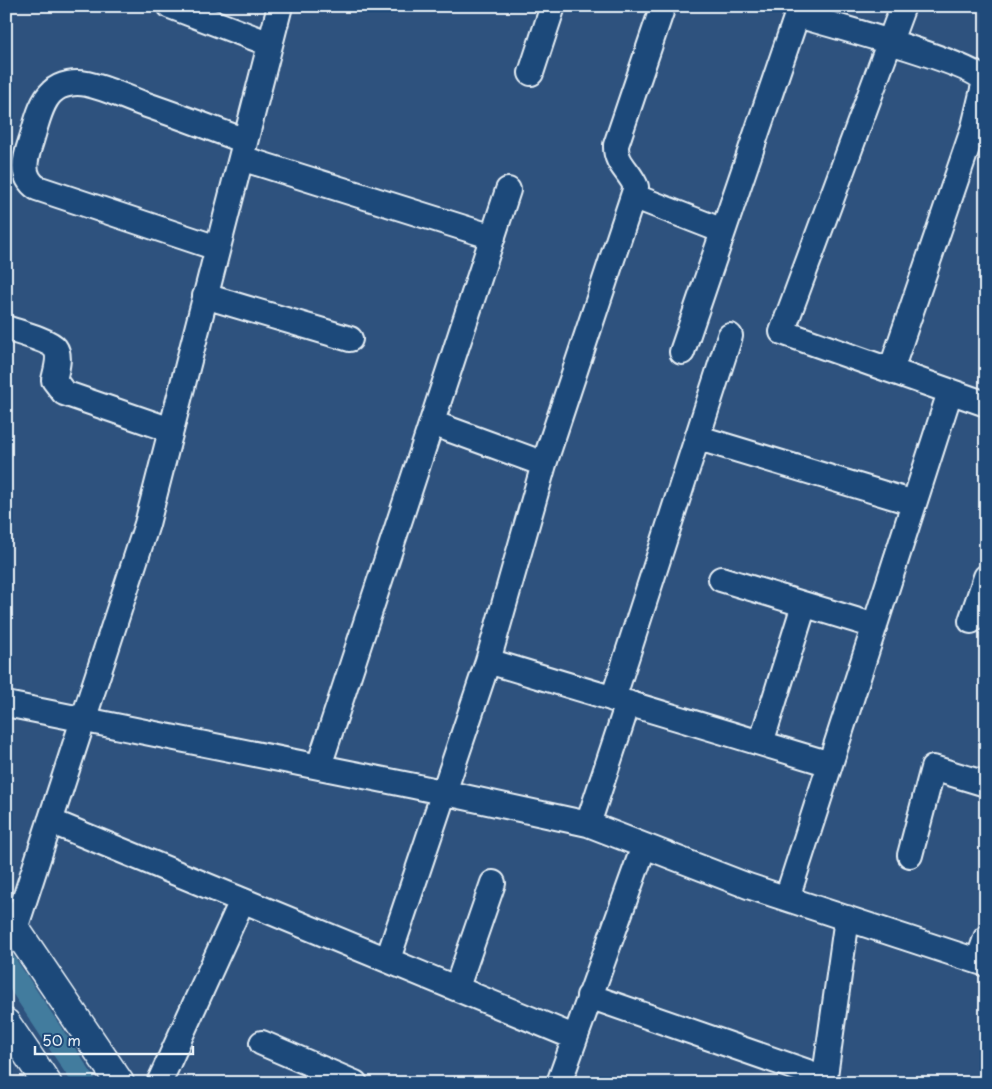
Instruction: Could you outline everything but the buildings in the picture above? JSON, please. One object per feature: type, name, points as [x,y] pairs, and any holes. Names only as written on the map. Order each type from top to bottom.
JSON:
[{"type":"street","points":[[170,6],[270,44]]},
{"type":"street","points":[[120,1083],[9,926],[50,821],[147,524],[280,6]]},
{"type":"street","points":[[531,73],[553,6]]},
{"type":"street","points":[[388,959],[488,661],[544,464],[636,187],[618,160],[616,146],[663,6]]},
{"type":"street","points":[[903,6],[782,332],[986,404]]},
{"type":"street","points":[[682,352],[799,11],[981,76],[985,81],[980,129],[891,370]]},
{"type":"street","points":[[217,248],[37,188],[30,184],[24,166],[45,101],[52,91],[62,85],[73,83],[101,88],[243,149],[493,237]]},
{"type":"street","points":[[319,766],[508,190]]},
{"type":"street","points":[[633,196],[723,231]]},
{"type":"street","points":[[205,296],[350,339]]},
{"type":"street","points":[[6,328],[48,343],[55,348],[58,357],[54,380],[64,393],[171,430]]},
{"type":"street","points":[[588,824],[621,701],[730,336]]},
{"type":"street","points":[[787,898],[950,392]]},
{"type":"street","points":[[432,423],[544,464]]},
{"type":"street","points":[[699,438],[914,503]]},
{"type":"street","points":[[971,621],[986,577]]},
{"type":"street","points":[[721,579],[875,626]]},
{"type":"street","points":[[761,743],[804,605]]},
{"type":"street","points":[[488,661],[830,764]]},
{"type":"street","points":[[6,704],[83,721],[319,766],[588,824],[787,898],[982,962],[986,938]]},
{"type":"street","points":[[910,855],[933,768],[986,784]]},
{"type":"street","points":[[50,821],[242,901],[457,986],[574,1037]]},
{"type":"street","points":[[559,1083],[644,846]]},
{"type":"street","points":[[457,986],[493,883]]},
{"type":"street","points":[[159,1083],[242,901]]},
{"type":"street","points":[[589,996],[824,1081],[847,918]]},
{"type":"street","points":[[6,1023],[47,1083]]},
{"type":"street","points":[[262,1043],[355,1083]]},
{"type":"waterway","points":[[6,964],[85,1083]]}]
